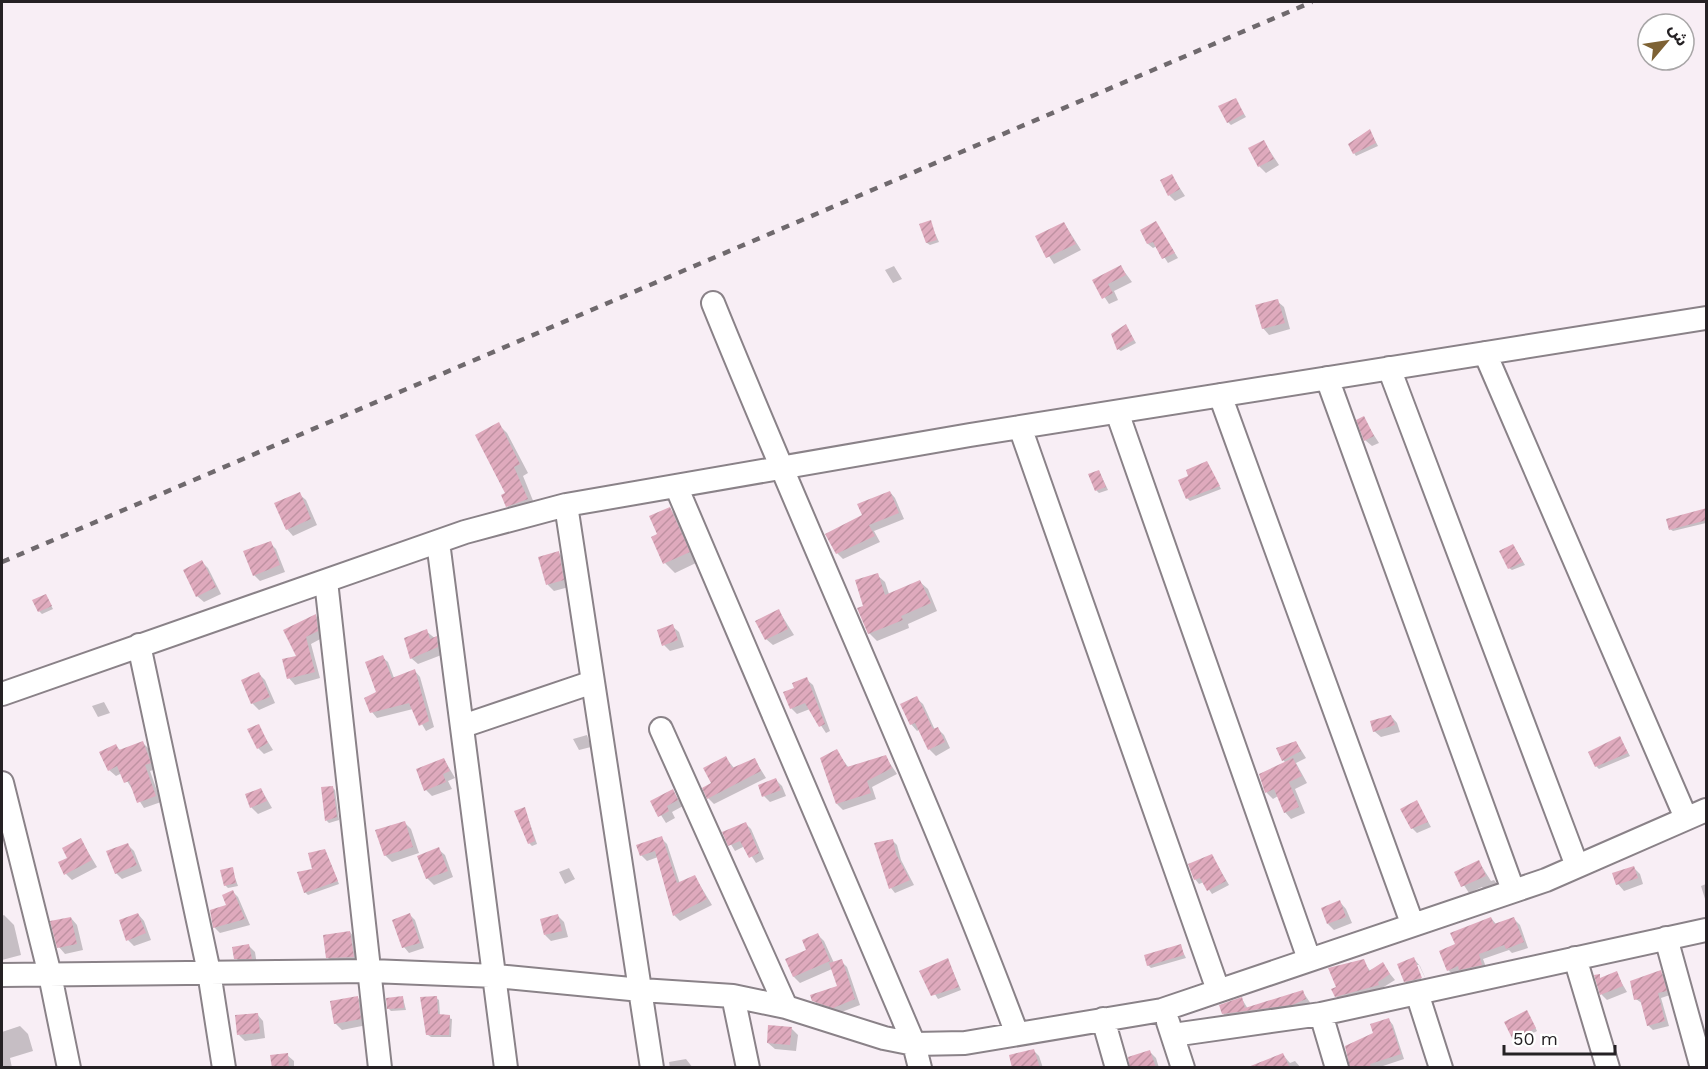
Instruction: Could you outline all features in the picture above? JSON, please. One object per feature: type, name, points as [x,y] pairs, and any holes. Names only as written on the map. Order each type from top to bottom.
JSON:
[{"type":"street","points":[[713,303],[780,468],[945,854],[1017,1034]]},
{"type":"street","points":[[2,694],[438,542],[566,505],[1020,427],[1707,318]]},
{"type":"street","points":[[2,975],[370,971],[496,976],[640,990],[733,996],[786,1007],[884,1038],[914,1044],[965,1043],[1162,1010],[1577,866],[1696,814],[1485,353]]},
{"type":"street","points":[[1389,368],[1577,866]]},
{"type":"street","points":[[1327,378],[1513,890]]},
{"type":"street","points":[[1220,395],[1412,923]]},
{"type":"street","points":[[1117,412],[1309,959]]},
{"type":"street","points":[[1020,427],[1218,990]]},
{"type":"street","points":[[676,486],[914,1044],[920,1068]]},
{"type":"street","points":[[566,505],[652,1068]]},
{"type":"street","points":[[438,542],[496,976],[506,1068]]},
{"type":"street","points":[[326,580],[380,1068]]},
{"type":"street","points":[[139,645],[209,972],[224,1068]]},
{"type":"street","points":[[463,726],[593,682]]},
{"type":"street","points":[[661,729],[786,1007]]},
{"type":"street","points":[[2,783],[50,975],[69,1068]]},
{"type":"street","points":[[1173,1035],[1321,1014],[1707,930]]},
{"type":"street","points":[[1666,938],[1702,1068]]},
{"type":"street","points":[[1575,958],[1608,1068]]},
{"type":"street","points":[[1417,993],[1441,1068]]},
{"type":"street","points":[[733,996],[748,1068]]},
{"type":"street","points":[[1162,1010],[1173,1035],[1183,1068]]},
{"type":"street","points":[[1321,1014],[1337,1068]]},
{"type":"street","points":[[1103,1019],[1117,1068]]},
{"type":"building","points":[[1236,98],[1244,114],[1227,123],[1218,106]]},
{"type":"building","points":[[1370,129],[1376,143],[1353,154],[1348,144]]},
{"type":"building","points":[[1264,140],[1274,159],[1258,167],[1248,148]]},
{"type":"building","points":[[1172,174],[1180,189],[1168,196],[1160,180]]},
{"type":"building","points":[[931,220],[937,240],[926,243],[919,224]]},
{"type":"building","points":[[1156,221],[1175,253],[1162,259],[1153,242],[1147,244],[1140,230]]},
{"type":"building","points":[[1064,222],[1076,244],[1046,258],[1035,236]]},
{"type":"building","points":[[1121,265],[1126,275],[1108,284],[1113,293],[1102,299],[1092,280]]},
{"type":"building","points":[[1278,299],[1285,323],[1262,329],[1255,305]]},
{"type":"building","points":[[1126,324],[1134,340],[1117,350],[1111,334]]},
{"type":"building","points":[[1364,416],[1374,436],[1364,441],[1356,420]]},
{"type":"building","points":[[499,422],[520,464],[514,467],[528,499],[506,507],[501,495],[505,493],[475,435]]},
{"type":"building","points":[[1207,461],[1220,486],[1186,499],[1178,480],[1188,476],[1186,470]]},
{"type":"building","points":[[1099,470],[1106,487],[1095,491],[1088,474]]},
{"type":"building","points":[[890,491],[899,513],[869,525],[875,536],[836,554],[825,534],[862,515],[857,504]]},
{"type":"building","points":[[300,492],[311,519],[286,530],[274,503]]},
{"type":"building","points":[[670,507],[690,552],[663,564],[651,537],[657,534],[649,516]]},
{"type":"building","points":[[1707,508],[1707,520],[1669,530],[1666,519]]},
{"type":"building","points":[[271,541],[280,565],[253,576],[243,551]]},
{"type":"building","points":[[1513,544],[1523,562],[1508,569],[1499,551]]},
{"type":"building","points":[[559,551],[564,580],[546,585],[538,557]]},
{"type":"building","points":[[202,560],[216,587],[196,597],[183,570]]},
{"type":"building","points":[[878,573],[885,595],[920,580],[931,603],[901,616],[903,620],[868,634],[857,608],[863,606],[855,580]]},
{"type":"building","points":[[46,594],[52,606],[38,612],[32,600]]},
{"type":"building","points":[[779,609],[788,629],[765,640],[755,621]]},
{"type":"building","points":[[316,614],[318,631],[306,637],[315,672],[287,679],[282,659],[296,656],[283,630]]},
{"type":"building","points":[[673,624],[678,640],[662,646],[657,630]]},
{"type":"building","points":[[427,629],[430,639],[437,636],[438,647],[410,659],[404,638]]},
{"type":"building","points":[[383,655],[392,678],[415,669],[429,721],[419,726],[409,703],[370,713],[364,698],[376,692],[365,662]]},
{"type":"building","points":[[259,672],[270,697],[251,704],[241,680]]},
{"type":"building","points":[[807,677],[825,724],[819,727],[805,703],[790,709],[783,692],[794,688],[792,683]]},
{"type":"building","points":[[917,696],[933,729],[938,727],[945,742],[928,750],[915,723],[910,725],[900,704]]},
{"type":"building","points":[[1391,715],[1395,725],[1373,732],[1370,721]]},
{"type":"building","points":[[259,724],[268,743],[257,749],[247,729]]},
{"type":"building","points":[[1620,736],[1628,753],[1595,767],[1588,752]]},
{"type":"building","points":[[143,741],[151,763],[145,765],[156,796],[137,803],[129,781],[124,783],[117,766],[108,771],[99,752],[116,744],[119,750]]},
{"type":"building","points":[[1296,741],[1301,751],[1282,761],[1276,748]]},
{"type":"building","points":[[837,749],[847,767],[886,755],[892,768],[867,781],[871,793],[836,804],[820,758]]},
{"type":"building","points":[[726,756],[732,768],[755,758],[761,771],[707,799],[702,788],[711,783],[703,768]]},
{"type":"building","points":[[444,758],[450,771],[443,774],[446,782],[424,791],[416,769]]},
{"type":"building","points":[[1293,758],[1302,776],[1289,782],[1299,807],[1284,813],[1274,789],[1265,793],[1259,774]]},
{"type":"building","points":[[776,778],[781,790],[762,797],[758,785]]},
{"type":"building","points":[[333,786],[337,817],[325,821],[321,787]]},
{"type":"building","points":[[261,788],[267,801],[250,808],[245,794]]},
{"type":"building","points":[[673,789],[678,800],[667,806],[669,811],[658,817],[650,801]]},
{"type":"building","points":[[1417,800],[1428,822],[1411,829],[1400,809]]},
{"type":"building","points":[[525,807],[535,841],[528,844],[514,811]]},
{"type":"building","points":[[405,821],[413,847],[384,856],[375,830]]},
{"type":"building","points":[[746,822],[759,853],[749,858],[740,841],[728,846],[722,832]]},
{"type":"building","points":[[662,836],[677,883],[695,875],[707,899],[673,916],[655,851],[640,856],[636,845]]},
{"type":"building","points":[[81,838],[92,860],[64,875],[58,862],[67,858],[62,848]]},
{"type":"building","points":[[893,839],[896,854],[910,880],[889,889],[874,843]]},
{"type":"building","points":[[128,843],[137,865],[115,874],[106,851]]},
{"type":"building","points":[[439,847],[448,871],[426,879],[417,856]]},
{"type":"building","points":[[325,849],[338,881],[304,893],[297,872],[312,869],[308,853]]},
{"type":"building","points":[[1212,854],[1226,881],[1207,891],[1200,878],[1194,880],[1188,864]]},
{"type":"building","points":[[1479,860],[1486,876],[1461,887],[1454,872]]},
{"type":"building","points":[[1634,866],[1638,878],[1616,885],[1612,873]]},
{"type":"building","points":[[233,867],[236,883],[224,886],[220,870]]},
{"type":"building","points":[[233,890],[245,919],[213,928],[210,910],[226,905],[222,895]]},
{"type":"building","points":[[1340,900],[1346,917],[1327,924],[1321,908]]},
{"type":"building","points":[[138,913],[146,933],[126,941],[119,920]]},
{"type":"building","points":[[410,913],[420,943],[402,948],[392,920]]},
{"type":"building","points":[[558,914],[562,931],[544,935],[540,919]]},
{"type":"building","points":[[71,917],[77,944],[57,948],[50,921]]},
{"type":"building","points":[[1491,917],[1494,924],[1514,917],[1524,942],[1506,949],[1504,945],[1479,954],[1482,965],[1459,970],[1458,966],[1447,971],[1439,951],[1455,944],[1450,933]]},
{"type":"building","points":[[350,931],[354,957],[326,958],[323,935]]},
{"type":"building","points":[[818,933],[830,961],[793,977],[785,959],[806,950],[802,940]]},
{"type":"building","points":[[249,944],[252,959],[234,959],[232,947]]},
{"type":"building","points":[[1181,944],[1184,955],[1147,966],[1144,955]]},
{"type":"building","points":[[1414,957],[1422,978],[1404,982],[1397,964]]},
{"type":"building","points":[[948,958],[959,987],[931,996],[919,971]]},
{"type":"building","points":[[842,959],[855,999],[833,1008],[812,1001],[810,995],[837,986],[829,963]]},
{"type":"building","points":[[1364,959],[1369,971],[1383,962],[1390,974],[1378,982],[1379,985],[1335,997],[1331,989],[1336,987],[1328,968]]},
{"type":"building","points":[[1661,970],[1667,991],[1658,993],[1665,1021],[1647,1026],[1640,999],[1634,1000],[1630,981]]},
{"type":"building","points":[[1617,971],[1623,986],[1600,995],[1594,975],[1600,974],[1600,978]]},
{"type":"building","points":[[1303,990],[1306,999],[1292,1005],[1222,1014],[1219,1005],[1242,997],[1245,1008]]},
{"type":"building","points":[[358,996],[361,1019],[334,1024],[330,1001]]},
{"type":"building","points":[[403,996],[404,1008],[387,1009],[386,998]]},
{"type":"building","points":[[437,996],[438,1014],[450,1015],[449,1035],[426,1035],[420,997]]},
{"type":"building","points":[[1527,1010],[1536,1028],[1513,1040],[1504,1022]]},
{"type":"building","points":[[258,1013],[260,1033],[237,1035],[235,1015]]},
{"type":"building","points":[[1389,1018],[1401,1054],[1370,1064],[1371,1068],[1350,1068],[1345,1046],[1373,1033],[1370,1024]]},
{"type":"building","points":[[768,1025],[792,1027],[790,1045],[767,1043]]},
{"type":"building","points":[[1034,1049],[1040,1068],[1012,1068],[1009,1055]]},
{"type":"building","points":[[1150,1050],[1156,1068],[1130,1068],[1128,1057]]},
{"type":"building","points":[[288,1053],[289,1068],[272,1068],[270,1055]]},
{"type":"building","points":[[1283,1053],[1290,1068],[1248,1068],[1248,1067]]},
{"type":"railway","points":[[2,562],[1312,2]]}]
